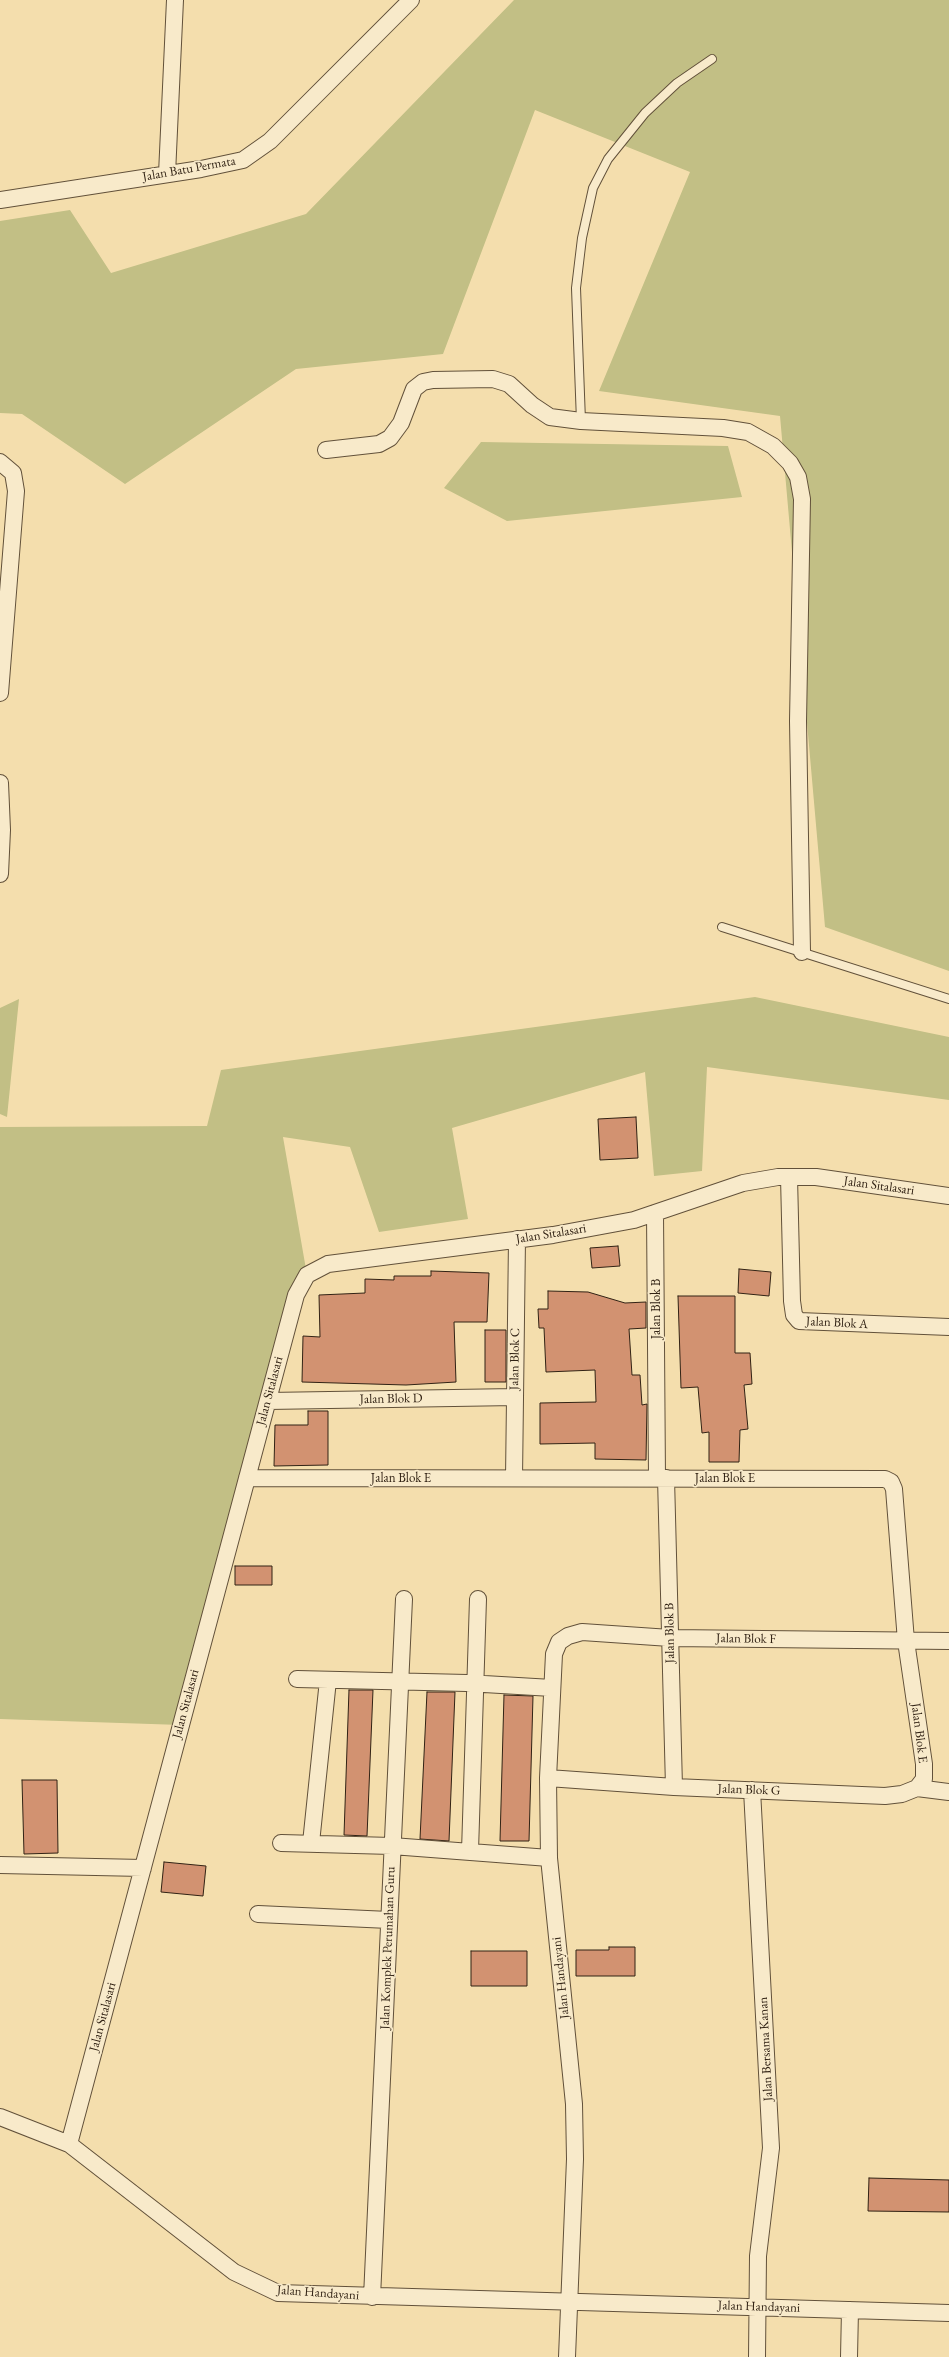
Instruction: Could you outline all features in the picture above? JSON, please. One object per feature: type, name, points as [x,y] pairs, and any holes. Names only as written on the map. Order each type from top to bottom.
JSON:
[{"type":"street","points":[[167,174],[175,0]]},
{"type":"street","name":"Jalan Batu Permata","points":[[0,200],[167,174],[243,160],[270,141],[411,0]]},
{"type":"street","points":[[326,450],[379,444],[390,438],[401,423],[414,389],[423,382],[433,380],[493,379],[509,384],[532,405],[550,417],[581,421],[723,428],[748,432],[774,446],[790,463],[798,477],[802,499],[798,721],[802,952]]},
{"type":"street","points":[[0,462],[13,473],[16,491],[0,693]]},
{"type":"street","points":[[0,783],[2,830],[0,874]]},
{"type":"street","name":"Jalan Sitalasari","points":[[69,2144],[296,1295],[306,1274],[328,1264],[517,1239],[634,1220],[743,1183],[788,1177],[816,1177],[949,1196]]},
{"type":"street","name":"Jalan Blok A","points":[[788,1177],[792,1301],[794,1315],[799,1321],[949,1327]]},
{"type":"street","name":"Jalan Blok B","points":[[655,1213],[662,1478],[670,1638],[674,1787]]},
{"type":"street","name":"Jalan Blok C","points":[[514,1478],[517,1239]]},
{"type":"street","name":"Jalan Blok D","points":[[268,1401],[515,1397]]},
{"type":"street","name":"Jalan Blok E","points":[[247,1478],[885,1479],[891,1482],[894,1489],[906,1642],[924,1764],[924,1779],[917,1788]]},
{"type":"street","name":"Jalan Komplek Perumahan Guru","points":[[372,2297],[404,1599]]},
{"type":"street","points":[[470,1851],[477,1684],[478,1600]]},
{"type":"street","name":"Jalan Blok F","points":[[554,1654],[560,1642],[582,1632],[670,1638],[949,1642]]},
{"type":"street","name":"Jalan Handayani","points":[[554,1654],[548,1778],[549,1858],[574,2104],[575,2159],[569,2302]]},
{"type":"street","points":[[297,1679],[477,1684],[552,1688]]},
{"type":"street","points":[[311,1843],[328,1680]]},
{"type":"street","name":"Jalan Blok G","points":[[548,1778],[674,1787],[885,1796],[902,1794],[917,1788],[949,1792]]},
{"type":"street","name":"Jalan Bersama Kanan","points":[[752,1790],[772,2148],[758,2256],[757,2357]]},
{"type":"street","points":[[281,1843],[392,1846],[549,1858]]},
{"type":"street","points":[[0,1864],[143,1868]]},
{"type":"street","points":[[258,1914],[389,1920]]},
{"type":"street","name":"Jalan Handayani","points":[[0,2117],[69,2144],[234,2272],[278,2293],[372,2297],[949,2312]]},
{"type":"street","points":[[567,2357],[569,2302]]},
{"type":"street","points":[[849,2357],[850,2310]]},
{"type":"lane","points":[[581,421],[576,288],[582,238],[593,188],[608,159],[645,113],[677,83],[712,58]]},
{"type":"lane","points":[[722,927],[949,999]]},
{"type":"shaded area","points":[[514,0],[949,0],[949,971],[825,927],[780,416],[599,391],[690,172],[535,110],[443,354],[296,369],[125,484],[22,414],[0,413],[0,221],[70,210],[111,273],[306,214]]},
{"type":"shaded area","points":[[481,442],[728,446],[742,497],[507,521],[444,488]]},
{"type":"shaded area","points":[[755,997],[949,1037],[949,1100],[707,1067],[702,1171],[654,1176],[645,1072],[452,1128],[468,1219],[379,1232],[350,1147],[283,1137],[307,1275],[181,1725],[0,1719],[0,1127],[207,1126],[221,1070]]},
{"type":"shaded area","points":[[19,999],[7,1117],[0,1114],[0,1008]]},
{"type":"building","points":[[636,1117],[638,1158],[600,1160],[598,1119]]},
{"type":"building","points":[[618,1246],[620,1266],[592,1268],[590,1248]]},
{"type":"building","points":[[739,1269],[771,1272],[769,1296],[738,1293]]},
{"type":"building","points":[[431,1271],[489,1273],[487,1322],[454,1322],[456,1382],[406,1385],[302,1382],[303,1336],[320,1337],[319,1295],[365,1293],[365,1279],[394,1280],[394,1276],[431,1276]]},
{"type":"building","points":[[548,1291],[588,1292],[625,1303],[646,1302],[646,1328],[629,1329],[632,1375],[640,1375],[642,1405],[647,1404],[646,1460],[595,1459],[595,1443],[540,1444],[540,1403],[596,1402],[595,1370],[546,1372],[544,1328],[539,1328],[538,1309],[548,1309]]},
{"type":"building","points":[[678,1296],[735,1296],[735,1353],[750,1353],[752,1384],[744,1385],[748,1429],[740,1430],[739,1462],[709,1462],[709,1432],[702,1433],[698,1387],[681,1388]]},
{"type":"building","points":[[485,1330],[506,1330],[506,1382],[485,1382]]},
{"type":"building","points":[[308,1411],[328,1411],[328,1465],[274,1466],[275,1425],[308,1425]]},
{"type":"building","points":[[235,1566],[272,1566],[272,1585],[235,1585]]},
{"type":"building","points":[[349,1690],[373,1690],[367,1836],[344,1835]]},
{"type":"building","points":[[427,1692],[455,1692],[449,1841],[420,1839]]},
{"type":"building","points":[[504,1695],[533,1696],[529,1841],[500,1841]]},
{"type":"building","points":[[22,1780],[57,1780],[58,1853],[24,1854]]},
{"type":"building","points":[[164,1862],[206,1866],[203,1896],[161,1892]]},
{"type":"building","points":[[609,1947],[635,1947],[635,1976],[576,1976],[576,1950],[609,1950]]},
{"type":"building","points":[[471,1951],[527,1951],[527,1986],[471,1986]]},
{"type":"building","points":[[869,2178],[949,2180],[949,2212],[868,2211]]}]
